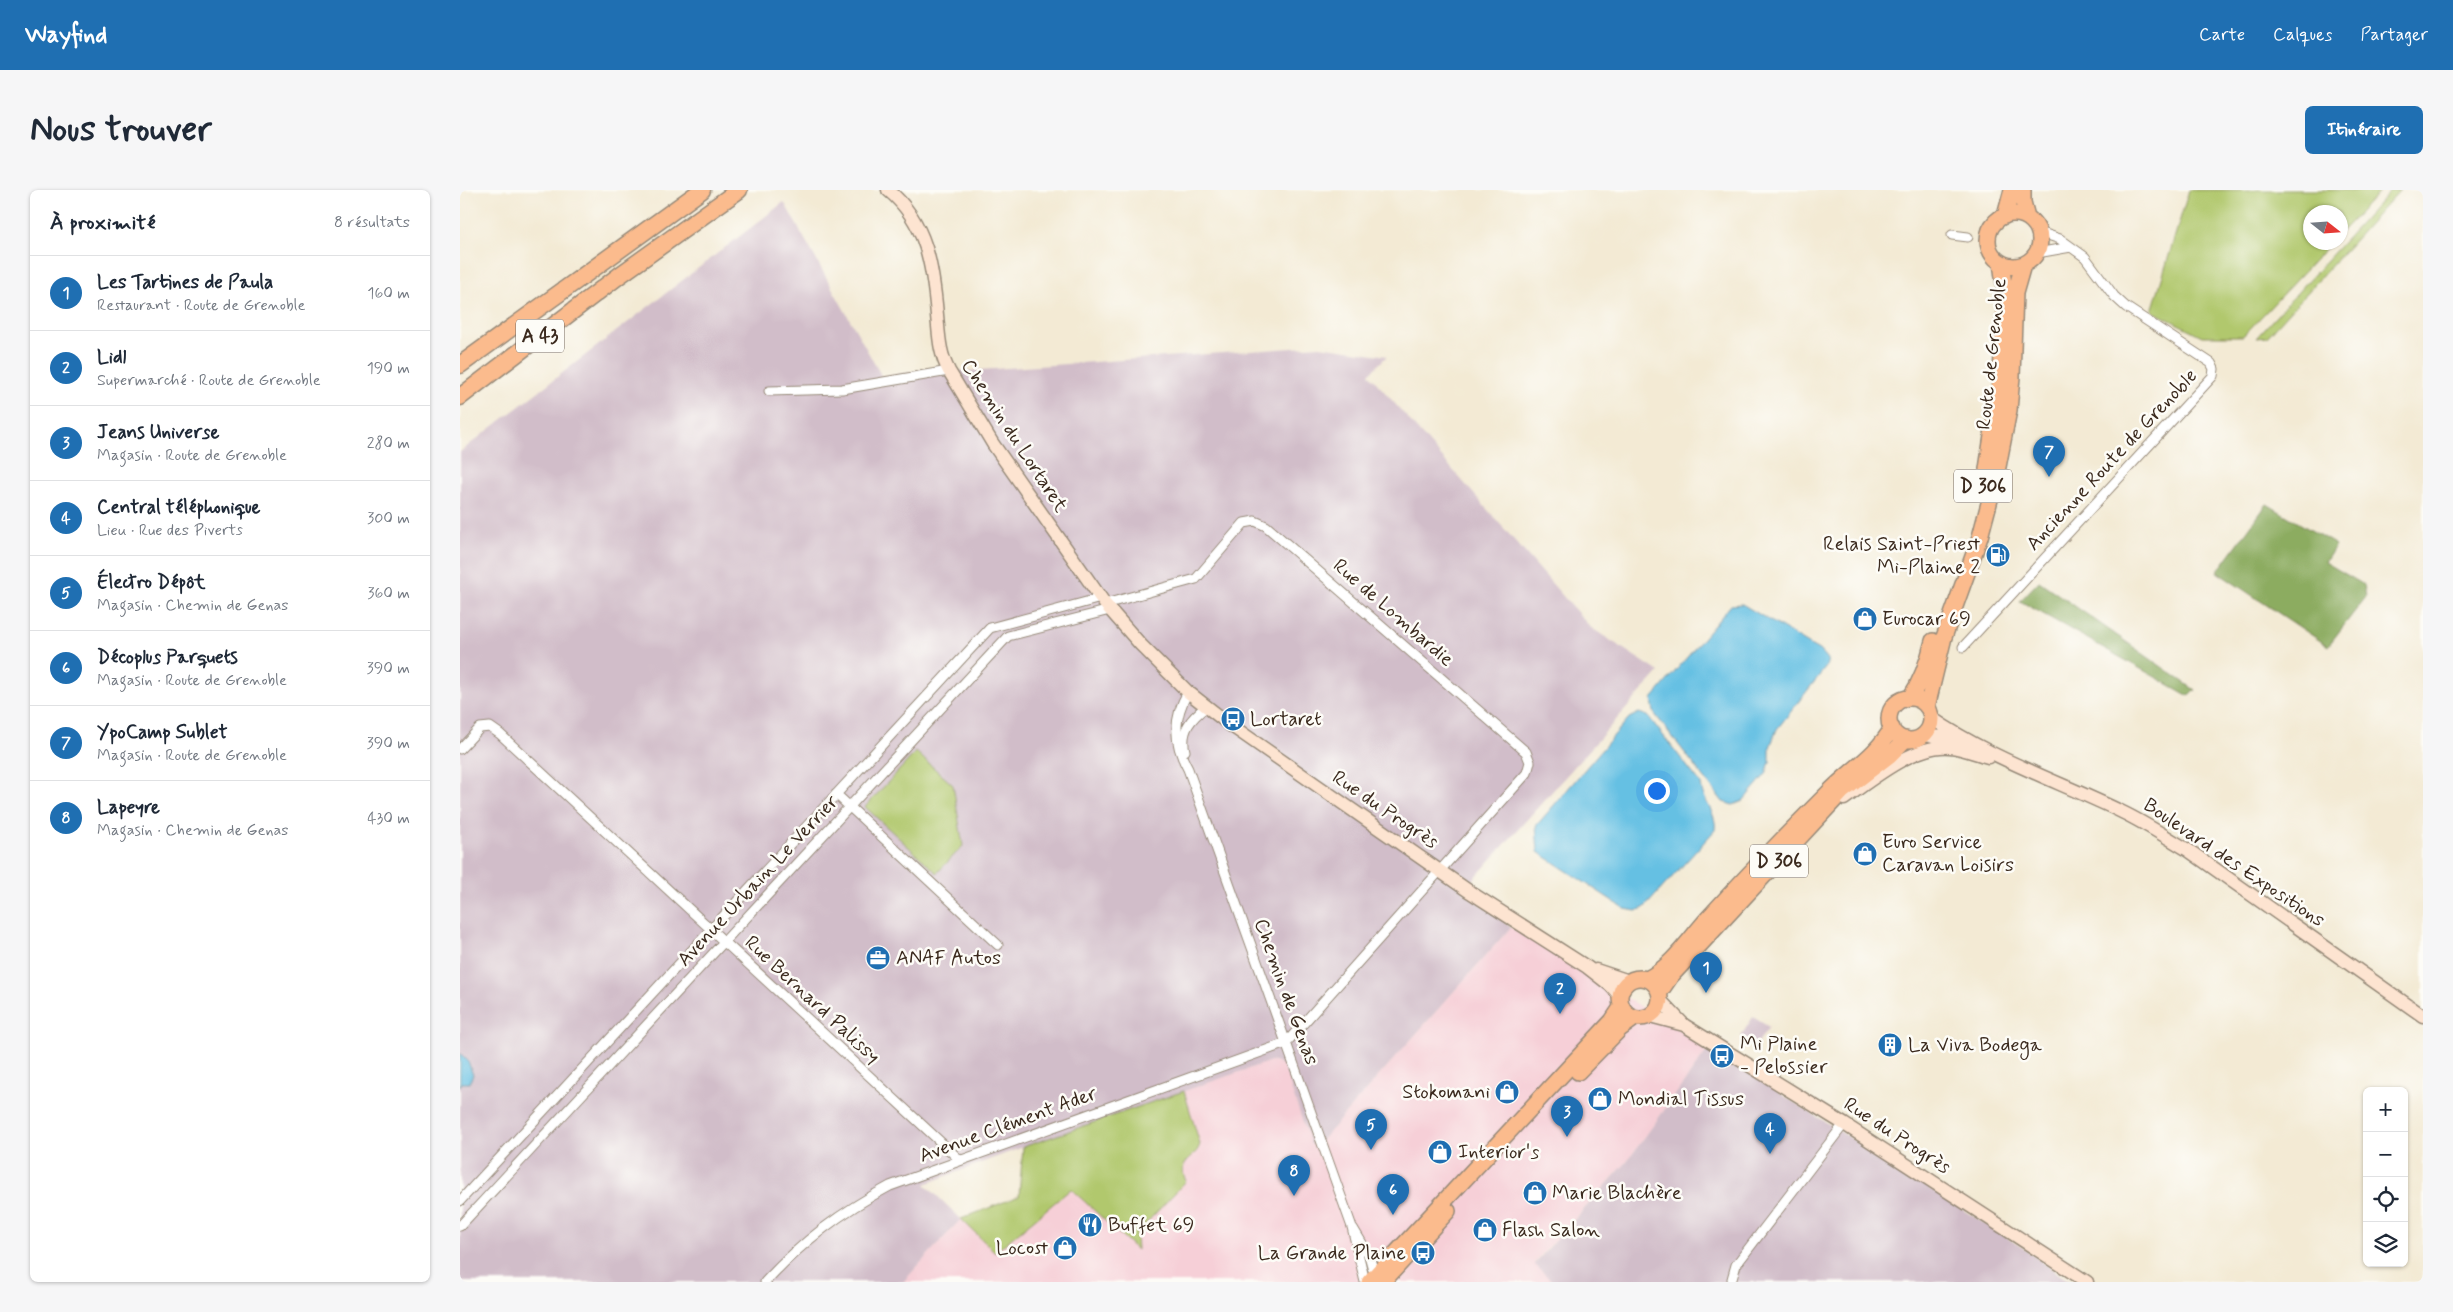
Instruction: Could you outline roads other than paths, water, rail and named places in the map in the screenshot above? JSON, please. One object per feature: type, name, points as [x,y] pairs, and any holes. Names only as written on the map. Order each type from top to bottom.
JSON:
[{"type":"highway","name":"A 43","points":[[460,365],[702,190]]},
{"type":"highway","name":"A 43","points":[[460,398],[620,275],[739,190]]},
{"type":"main road","points":[[2005,216],[2012,190]]},
{"type":"main road","points":[[2023,190],[2023,202],[2027,217],[2039,232],[2040,246],[2037,253],[2023,265],[2008,266],[2000,263],[1992,254],[1988,235],[1994,223],[2012,214],[2027,217]]},
{"type":"main road","name":"Route de Grenoble","points":[[1910,698],[1918,686],[1926,667],[1934,634],[1967,543],[1991,450],[1998,408],[2003,343],[2005,291],[2000,263]]},
{"type":"main road","name":"Route de Grenoble","points":[[1929,712],[1944,638],[1980,537],[1996,477],[2009,410],[2015,293],[2023,265]]},
{"type":"main road","points":[[1910,698],[1923,702],[1929,712],[1929,726],[1923,735],[1906,739],[1900,737],[1892,728],[1891,711],[1898,701],[1910,698]]},
{"type":"main road","name":"D 306","points":[[1647,979],[1660,971],[1680,951],[1713,913],[1828,792],[1877,751],[1892,728]]},
{"type":"main road","name":"D 306","points":[[1660,996],[1671,976],[1828,810],[1843,791],[1906,739]]},
{"type":"main road","points":[[1641,978],[1652,982],[1660,996],[1659,1007],[1650,1016],[1635,1018],[1584,1066],[1374,1281],[1612,1021],[1629,981],[1641,978]]},
{"type":"main road","points":[[1621,1001],[1625,1012],[1635,1018]]},
{"type":"street","name":"Chemin du Lortaret","points":[[888,190],[910,213],[921,233],[930,258],[939,343],[943,359],[949,371],[993,444],[1106,604],[1170,674]]},
{"type":"street","name":"Ancienne Route de Grenoble","points":[[1963,647],[2213,376],[2214,369],[2211,363],[2126,307],[2114,296],[2085,257],[2060,239],[2039,232]]},
{"type":"street","points":[[1952,235],[1968,237]]},
{"type":"street","points":[[2037,253],[2071,247]]},
{"type":"street","points":[[769,391],[842,389],[949,371]]},
{"type":"street","name":"Rue de Lombardie","points":[[1106,604],[1196,578],[1244,524],[1255,521],[1266,526],[1526,752],[1530,762],[1527,773],[1286,1043]]},
{"type":"street","name":"Avenue Urbain Le Verrier","points":[[460,1201],[990,628],[1106,604]]},
{"type":"street","name":"Avenue Urbain Le Verrier","points":[[460,1226],[725,943],[1008,636],[1106,604]]},
{"type":"street","name":"Rue du Progrès","points":[[1170,674],[1206,707],[1440,870],[1587,967],[1610,985],[1621,1001]]},
{"type":"street","name":"Chemin de Genas","points":[[1188,692],[1177,713],[1176,731],[1180,756],[1188,769]]},
{"type":"street","name":"Chemin de Genas","points":[[1206,707],[1191,719],[1183,737],[1188,769],[1352,1227],[1369,1256],[1374,1281]]},
{"type":"street","name":"Boulevard des Expositions","points":[[1929,712],[1953,733],[2012,763],[2123,812],[2154,829],[2188,850],[2423,1016]]},
{"type":"street","name":"Rue Bernard Palissy","points":[[460,749],[480,728],[485,726],[500,734],[960,1160]]},
{"type":"street","name":"Boulevard des Expositions","points":[[1923,735],[1940,737],[2012,763]]},
{"type":"street","name":"Boulevard des Expositions","points":[[1828,810],[1912,755],[1935,748],[1950,747],[2012,763]]},
{"type":"street","points":[[836,794],[998,945]]},
{"type":"street","name":"Rue du Progrès","points":[[1587,967],[1629,981]]},
{"type":"street","name":"Rue du Progrès","points":[[1660,996],[1684,1025]]},
{"type":"street","name":"Rue du Progrès","points":[[1650,1016],[1684,1025],[1844,1124],[2086,1282]]},
{"type":"street","name":"Avenue Clément Ader","points":[[765,1282],[815,1233],[856,1204],[890,1186],[1286,1043]]},
{"type":"street","points":[[1732,1279],[1736,1265],[1844,1124]]},
{"type":"water","points":[[1742,604],[1822,652],[1828,659],[1826,667],[1777,729],[1770,747],[1770,762],[1766,774],[1743,801],[1733,805],[1723,802],[1654,713],[1652,699],[1731,605]]},
{"type":"water","points":[[1639,713],[1648,716],[1701,784],[1714,818],[1715,830],[1644,908],[1636,911],[1625,909],[1538,852],[1536,826],[1629,718]]},
{"type":"water","points":[[460,1053],[468,1061],[473,1075],[469,1083],[462,1083],[460,1086]]},
{"type":"place","name":"YpoCamp Sublet","points":[[2049,477]]},
{"type":"place","name":"Relais Saint-Priest Mi-Plaine 2","points":[[1998,555]]},
{"type":"place","name":"Eurocar 69","points":[[1865,619]]},
{"type":"place","name":"Lortaret","points":[[1233,719]]},
{"type":"place","name":"Euro Service Caravan Loisirs","points":[[1865,854]]},
{"type":"place","name":"ANAF Autos","points":[[878,958]]},
{"type":"place","name":"Les Tartines de Paula","points":[[1706,993]]},
{"type":"place","name":"Lidl","points":[[1560,1014]]},
{"type":"place","name":"La Viva Bodega","points":[[1890,1045]]},
{"type":"place","name":"Mi Plaine - Pelossier","points":[[1722,1056]]},
{"type":"place","name":"Stokomani","points":[[1507,1092]]},
{"type":"place","name":"Mondial Tissus","points":[[1600,1099]]},
{"type":"place","name":"Jeans Universe","points":[[1567,1137]]},
{"type":"place","name":"Électro Dépôt","points":[[1371,1150]]},
{"type":"place","name":"Interior's","points":[[1440,1152]]},
{"type":"place","name":"Central téléphonique","points":[[1770,1154]]},
{"type":"place","name":"Marie Blachère","points":[[1535,1193]]},
{"type":"place","name":"Lapeyre","points":[[1294,1196]]},
{"type":"place","name":"Décoplus Parquets","points":[[1393,1215]]},
{"type":"place","name":"Buffet 69","points":[[1090,1225]]},
{"type":"place","name":"Flash Salon","points":[[1485,1230]]},
{"type":"place","name":"Locost","points":[[1065,1248]]},
{"type":"place","name":"La Grande Plaine","points":[[1423,1253]]}]
